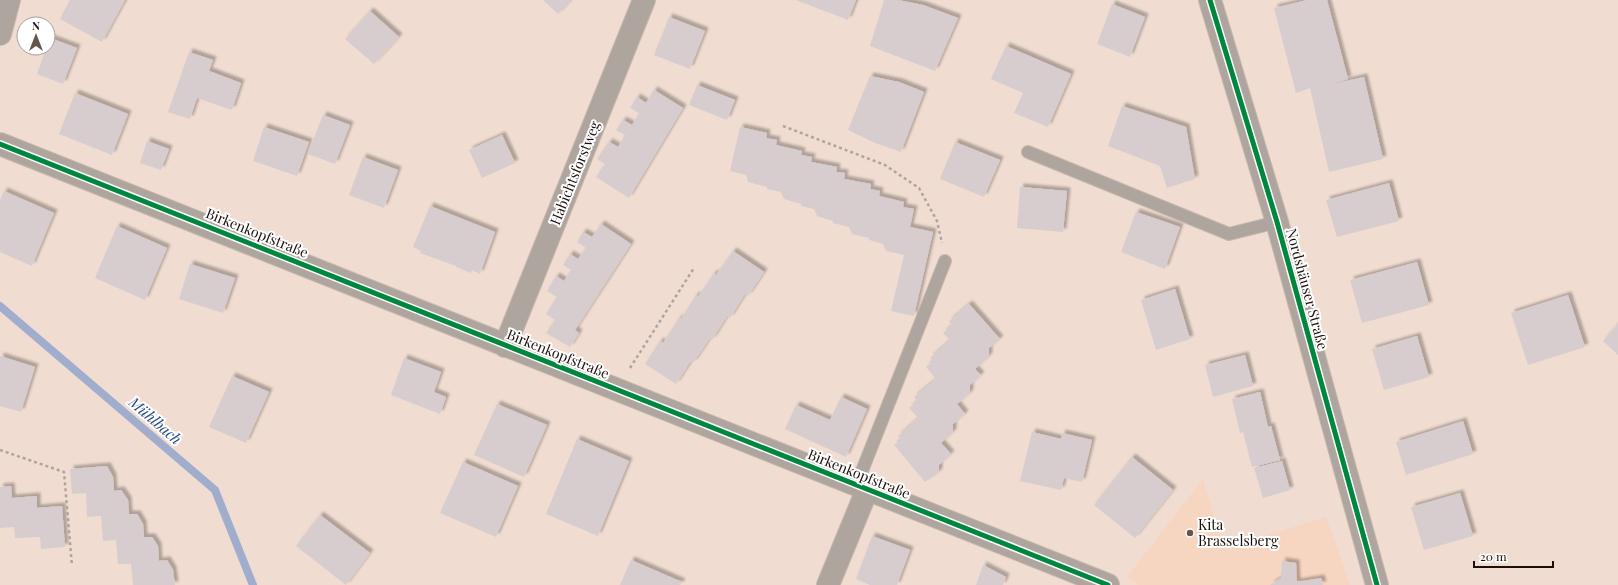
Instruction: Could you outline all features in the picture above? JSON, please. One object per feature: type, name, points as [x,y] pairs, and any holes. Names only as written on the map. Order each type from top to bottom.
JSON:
[{"type":"street","points":[[0,34],[9,0]]},
{"type":"street","name":"Habichtsforstweg","points":[[505,346],[644,0]]},
{"type":"street","name":"Nordshäuser Straße","points":[[1210,0],[1277,222],[1377,585]]},
{"type":"street","name":"Birkenkopfstraße","points":[[0,144],[861,488],[1108,585]]},
{"type":"street","name":"Birkenkopfstraße","points":[[828,585],[861,488]]},
{"type":"lane","points":[[1028,152],[1229,234],[1277,222]]},
{"type":"lane","name":"Birkenkopfstraße","points":[[861,488],[945,261]]},
{"type":"path","points":[[783,126],[885,165],[919,188],[938,221],[945,261]]},
{"type":"path","points":[[616,390],[694,268]]},
{"type":"path","points":[[0,450],[64,472],[72,566]]},
{"type":"shaded area","name":"Kita Brasselsberg","points":[[1203,479],[1223,549],[1326,517],[1350,585],[1138,585],[1127,577]]},
{"type":"building","points":[[70,0],[125,0],[102,42],[60,19]]},
{"type":"building","points":[[543,0],[571,0],[558,14]]},
{"type":"building","points":[[796,0],[856,0],[848,20]]},
{"type":"building","points":[[884,0],[898,0],[923,5],[958,18],[935,71],[870,46]]},
{"type":"building","points":[[1307,0],[1327,0],[1348,79],[1332,84],[1364,77],[1383,159],[1329,172],[1310,88],[1296,93],[1274,8]]},
{"type":"building","points":[[1112,4],[1145,17],[1130,57],[1097,44]]},
{"type":"building","points":[[370,11],[399,37],[374,64],[345,39]]},
{"type":"building","points":[[669,17],[705,31],[690,69],[654,55]]},
{"type":"building","points":[[56,40],[77,48],[63,84],[37,74],[43,56],[56,56]]},
{"type":"building","points":[[1006,46],[1071,74],[1048,127],[1014,113],[1023,93],[991,79]]},
{"type":"building","points":[[189,52],[213,60],[209,71],[241,83],[232,110],[197,98],[190,119],[168,112]]},
{"type":"building","points":[[870,76],[899,82],[924,92],[901,152],[875,143],[848,130]]},
{"type":"building","points":[[697,85],[735,100],[727,120],[689,105]]},
{"type":"building","points":[[654,90],[683,108],[629,198],[596,177],[605,164],[597,159],[609,142],[618,147],[625,135],[616,130],[623,120],[632,125],[639,113],[630,108],[637,97],[646,103]]},
{"type":"building","points":[[75,93],[128,114],[112,155],[59,134]]},
{"type":"building","points":[[1122,106],[1186,127],[1195,179],[1167,188],[1160,166],[1108,146]]},
{"type":"building","points":[[323,115],[350,125],[335,164],[308,154]]},
{"type":"building","points":[[264,127],[309,142],[297,176],[253,161]]},
{"type":"building","points":[[740,127],[767,133],[766,138],[777,140],[776,145],[802,151],[801,155],[812,157],[811,162],[837,167],[836,172],[845,173],[844,179],[871,184],[870,189],[880,191],[879,196],[904,202],[903,207],[914,209],[910,227],[933,232],[914,316],[891,311],[904,255],[886,251],[883,244],[869,240],[869,238],[852,234],[849,227],[833,223],[833,221],[817,216],[814,209],[801,206],[801,204],[784,199],[781,192],[748,182],[746,175],[730,171]]},
{"type":"building","points":[[502,135],[515,163],[482,178],[469,150]]},
{"type":"building","points":[[147,141],[169,149],[161,170],[140,163]]},
{"type":"building","points":[[955,142],[1000,160],[984,197],[940,179]]},
{"type":"building","points":[[363,157],[398,170],[384,208],[349,195]]},
{"type":"building","points":[[1389,183],[1399,221],[1337,237],[1326,200]]},
{"type":"building","points":[[1020,187],[1067,191],[1063,232],[1017,228]]},
{"type":"building","points":[[4,191],[54,213],[32,266],[0,252],[0,200]]},
{"type":"building","points":[[430,206],[495,232],[480,274],[472,270],[471,273],[420,253],[421,251],[413,247]]},
{"type":"building","points":[[1136,212],[1180,227],[1165,269],[1121,252]]},
{"type":"building","points":[[601,224],[631,244],[575,330],[579,333],[570,347],[546,333],[555,320],[546,314],[557,297],[547,291],[556,276],[564,281],[571,270],[563,265],[570,254],[578,259],[586,248],[577,242],[583,232],[592,237]]},
{"type":"building","points":[[117,226],[167,248],[145,300],[95,278]]},
{"type":"building","points":[[733,251],[764,272],[748,296],[745,294],[730,318],[727,316],[712,340],[710,338],[693,363],[691,361],[676,384],[645,364],[660,341],[663,343],[679,318],[681,319],[696,295],[698,297],[714,273],[716,275]]},
{"type":"building","points":[[1417,262],[1429,305],[1362,323],[1350,280]]},
{"type":"building","points":[[190,264],[235,278],[223,313],[179,299]]},
{"type":"building","points":[[1175,289],[1190,339],[1156,350],[1141,300]]},
{"type":"building","points":[[1568,295],[1585,347],[1528,365],[1511,313]]},
{"type":"building","points":[[969,304],[1000,339],[989,348],[989,356],[975,369],[981,375],[970,385],[970,393],[957,404],[965,414],[953,424],[953,432],[941,443],[951,454],[939,465],[939,472],[925,482],[894,445],[901,440],[898,436],[918,418],[909,408],[917,401],[914,397],[936,379],[926,367],[933,361],[930,358],[950,340],[943,333],[952,325],[949,321]]},
{"type":"building","points":[[1618,324],[1618,355],[1603,341]]},
{"type":"building","points":[[1417,336],[1429,377],[1384,390],[1372,349]]},
{"type":"building","points":[[1245,355],[1253,386],[1213,397],[1205,365]]},
{"type":"building","points":[[0,356],[35,367],[21,412],[0,406]]},
{"type":"building","points":[[404,358],[441,372],[434,392],[446,397],[440,414],[391,395]]},
{"type":"building","points":[[232,376],[269,392],[246,443],[209,427]]},
{"type":"building","points":[[1260,392],[1268,427],[1271,426],[1280,460],[1252,467],[1243,432],[1240,433],[1232,399]]},
{"type":"building","points":[[841,397],[867,409],[846,457],[785,429],[796,405],[830,420]]},
{"type":"building","points":[[497,404],[547,425],[524,477],[474,455]]},
{"type":"building","points":[[1463,421],[1473,454],[1406,475],[1396,442]]},
{"type":"building","points":[[1032,432],[1061,439],[1062,433],[1092,440],[1082,482],[1064,478],[1061,490],[1020,481]]},
{"type":"building","points":[[577,439],[629,461],[598,536],[546,514]]},
{"type":"building","points":[[1132,457],[1173,490],[1135,538],[1094,505]]},
{"type":"building","points":[[1282,461],[1290,490],[1263,498],[1254,468]]},
{"type":"building","points":[[463,462],[518,486],[496,537],[440,513]]},
{"type":"building","points":[[107,466],[113,477],[114,491],[121,490],[128,500],[129,514],[137,514],[143,524],[144,537],[152,537],[158,546],[159,561],[167,560],[173,570],[175,585],[133,585],[131,564],[118,564],[116,540],[103,541],[101,516],[87,517],[86,493],[72,494],[70,469]]},
{"type":"building","points":[[11,486],[12,498],[37,496],[37,508],[62,506],[65,547],[41,549],[40,537],[15,538],[14,527],[0,528],[0,487]]},
{"type":"building","points":[[1460,493],[1473,536],[1424,550],[1411,507]]},
{"type":"building","points":[[320,515],[370,553],[346,585],[296,546]]},
{"type":"building","points":[[872,536],[910,550],[897,585],[870,585],[856,579]]},
{"type":"building","points":[[631,560],[682,582],[680,585],[620,585]]},
{"type":"building","points":[[1282,561],[1296,563],[1297,582],[1321,578],[1323,585],[1270,585],[1281,578]]},
{"type":"building","points":[[983,565],[1006,577],[1003,585],[976,585]]},
{"type":"waterway","name":"Mühlbach","points":[[0,306],[215,490],[253,585]]},
{"type":"cycle path","points":[[1210,0],[1277,222],[1377,585]]},
{"type":"cycle path","points":[[0,144],[1108,585]]},
{"type":"place","name":"Kita Brasselsberg","points":[[1190,533]]}]
